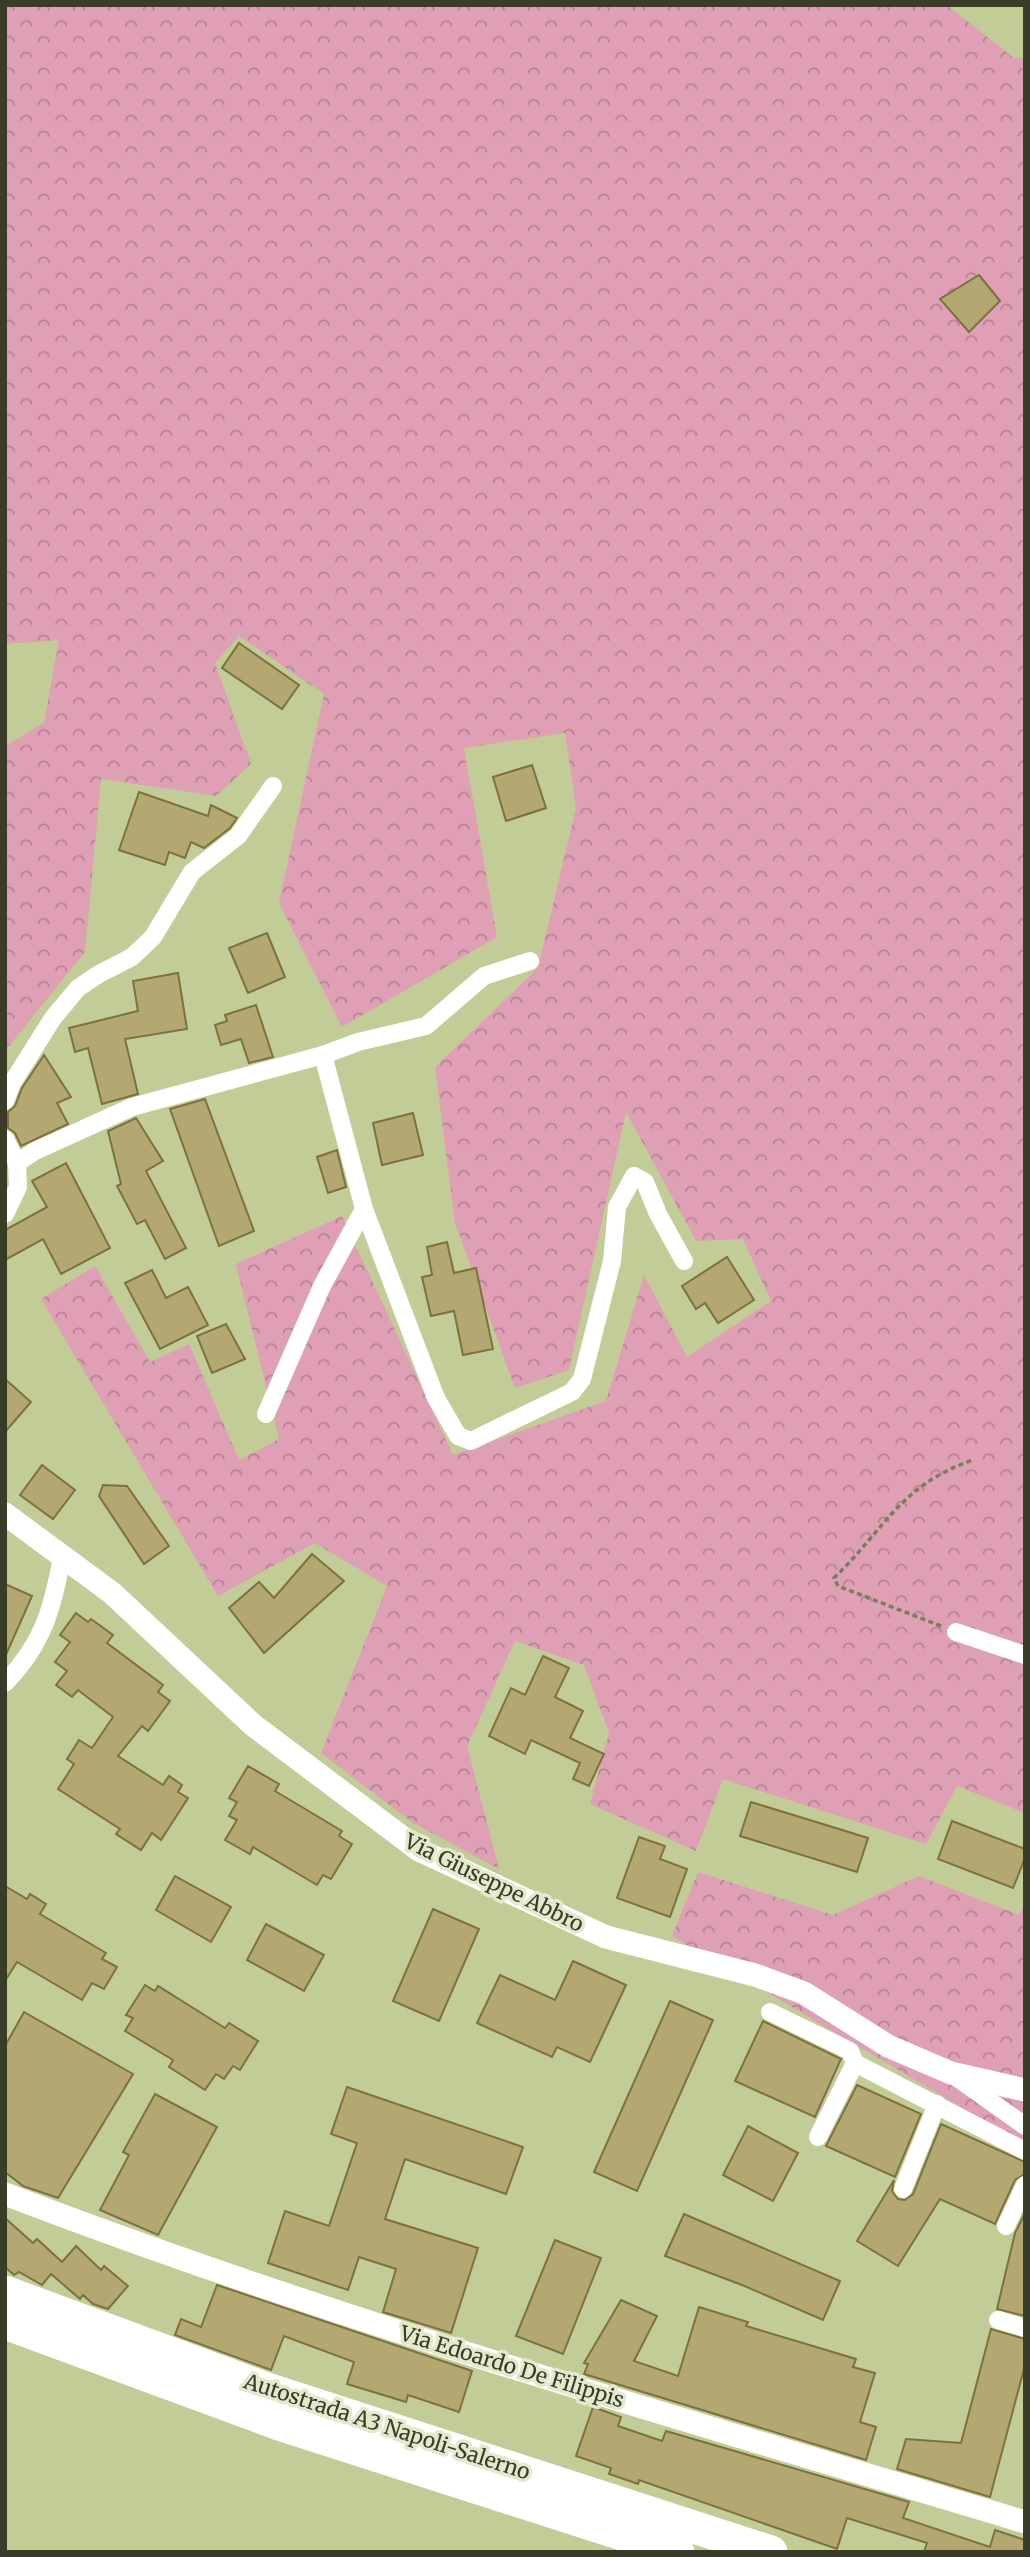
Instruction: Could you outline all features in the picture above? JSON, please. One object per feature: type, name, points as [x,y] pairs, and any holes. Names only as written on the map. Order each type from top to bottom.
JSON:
[{"type":"highway","name":"Autostrada A3 Napoli-Salerno","points":[[5,2292],[267,2389],[771,2552]]},
{"type":"highway","name":"Autostrada A3 Napoli-Salerno","points":[[5,2323],[279,2424],[678,2552]]},
{"type":"street","points":[[5,1101],[12,1083],[53,1018],[78,988],[132,957],[153,937],[192,872],[238,836],[273,786]]},
{"type":"street","points":[[17,1163],[35,1151],[132,1107],[323,1055],[358,1042],[426,1026],[484,976],[530,961]]},
{"type":"street","points":[[323,1055],[364,1209],[436,1398],[458,1436],[471,1441],[572,1392],[582,1379],[612,1261],[617,1207],[634,1176],[645,1182],[658,1214],[684,1261]]},
{"type":"street","points":[[5,1139],[17,1163],[18,1187],[5,1214]]},
{"type":"street","points":[[266,1414],[322,1286],[364,1209]]},
{"type":"street","name":"Via Giuseppe Abbro","points":[[5,1514],[112,1593],[253,1725],[419,1850],[606,1937],[755,1975],[804,1993],[888,2046],[951,2073],[1025,2091]]},
{"type":"street","points":[[5,1683],[25,1662],[54,1605],[62,1556]]},
{"type":"street","points":[[956,1632],[1025,1655]]},
{"type":"street","points":[[770,2012],[850,2051],[855,2063],[1025,2151]]},
{"type":"street","points":[[818,2137],[855,2063]]},
{"type":"street","points":[[951,2073],[1025,2126]]},
{"type":"street","points":[[903,2189],[937,2104]]},
{"type":"street","points":[[1006,2226],[1025,2185]]},
{"type":"street","name":"Via Edoardo De Filippis","points":[[5,2194],[168,2257],[356,2319],[665,2416],[1025,2522]]},
{"type":"street","points":[[998,2320],[1025,2328]]},
{"type":"path","points":[[956,1632],[838,1586],[834,1578],[856,1557],[899,1503],[946,1469],[973,1460]]},
{"type":"green space","points":[[5,5],[947,5],[1014,58],[1025,58],[1025,1813],[957,1786],[926,1844],[723,1779],[696,1851],[590,1804],[609,1733],[584,1665],[515,1641],[467,1746],[499,1869],[413,1823],[321,1753],[387,1586],[315,1543],[218,1596],[41,1299],[95,1266],[150,1362],[189,1344],[239,1460],[279,1439],[236,1264],[342,1216],[453,1455],[606,1401],[644,1275],[687,1357],[771,1301],[743,1239],[696,1241],[626,1112],[569,1370],[515,1388],[455,1223],[435,1067],[538,968],[576,808],[565,733],[464,748],[497,937],[342,1027],[279,903],[324,694],[239,636],[215,663],[251,764],[216,796],[101,779],[85,952],[5,1051],[5,746],[44,723],[59,640],[5,644]]},
{"type":"green space","points":[[698,1872],[833,1915],[919,1876],[1019,1915],[1025,1903],[1025,2140],[1018,2141],[672,1936]]},
{"type":"building","points":[[979,275],[1000,301],[969,332],[940,299]]},
{"type":"building","points":[[239,643],[299,685],[282,709],[222,668]]},
{"type":"building","points":[[532,765],[546,808],[506,821],[493,777]]},
{"type":"building","points":[[139,792],[208,816],[211,805],[237,818],[230,828],[204,848],[191,842],[185,858],[169,852],[165,865],[119,850]]},
{"type":"building","points":[[267,933],[285,977],[248,993],[229,948]]},
{"type":"building","points":[[178,973],[187,1029],[125,1039],[138,1094],[102,1104],[88,1048],[75,1052],[69,1028],[138,1011],[133,981]]},
{"type":"building","points":[[256,1005],[273,1057],[249,1063],[241,1039],[221,1045],[215,1025],[227,1021],[225,1015]]},
{"type":"building","points":[[44,1055],[71,1097],[57,1103],[68,1124],[21,1146],[15,1133],[8,1128],[8,1112],[15,1106],[22,1088]]},
{"type":"building","points":[[205,1099],[254,1231],[219,1246],[170,1109]]},
{"type":"building","points":[[413,1113],[423,1155],[382,1165],[373,1123]]},
{"type":"building","points":[[136,1118],[163,1161],[146,1171],[186,1248],[165,1259],[145,1220],[137,1224],[117,1186],[121,1184],[108,1131]]},
{"type":"building","points":[[337,1150],[346,1187],[328,1193],[317,1157]]},
{"type":"building","points":[[66,1163],[110,1248],[61,1274],[43,1239],[5,1260],[5,1230],[47,1207],[32,1181]]},
{"type":"building","points":[[447,1242],[454,1273],[476,1268],[493,1349],[463,1355],[454,1311],[431,1316],[422,1277],[432,1275],[427,1247]]},
{"type":"building","points":[[727,1257],[754,1300],[718,1323],[705,1303],[696,1309],[682,1286]]},
{"type":"building","points":[[152,1270],[166,1298],[188,1287],[208,1325],[160,1349],[125,1283]]},
{"type":"building","points":[[226,1324],[245,1359],[212,1373],[197,1336]]},
{"type":"building","points":[[5,1379],[31,1402],[5,1432]]},
{"type":"building","points":[[42,1465],[75,1490],[53,1519],[20,1495]]},
{"type":"building","points":[[103,1485],[127,1486],[169,1546],[144,1564],[99,1496]]},
{"type":"building","points":[[312,1554],[344,1581],[264,1653],[229,1608],[259,1582],[274,1598]]},
{"type":"building","points":[[5,1584],[32,1596],[5,1657]]},
{"type":"building","points":[[76,1613],[88,1622],[91,1619],[113,1635],[107,1643],[163,1685],[158,1692],[170,1701],[148,1731],[142,1726],[118,1756],[163,1785],[169,1776],[182,1785],[178,1792],[188,1798],[161,1840],[152,1833],[141,1850],[116,1834],[120,1829],[58,1789],[74,1764],[67,1759],[79,1740],[92,1748],[113,1717],[78,1690],[72,1697],[56,1685],[67,1671],[55,1662],[70,1642],[60,1635]]},
{"type":"building","points":[[543,1656],[569,1668],[555,1697],[583,1711],[570,1738],[604,1754],[589,1786],[573,1779],[580,1763],[531,1740],[525,1754],[489,1736],[511,1688],[525,1695]]},
{"type":"building","points":[[248,1766],[279,1784],[275,1791],[342,1831],[339,1836],[352,1844],[331,1879],[323,1875],[317,1885],[253,1847],[250,1854],[225,1840],[237,1820],[229,1816],[237,1802],[229,1798]]},
{"type":"building","points":[[751,1802],[868,1838],[857,1872],[740,1836]]},
{"type":"building","points":[[952,1821],[1025,1849],[1025,1858],[1013,1888],[938,1859]]},
{"type":"building","points":[[639,1837],[665,1846],[660,1859],[687,1869],[670,1917],[617,1898]]},
{"type":"building","points":[[175,1876],[231,1907],[211,1942],[156,1910]]},
{"type":"building","points":[[5,1886],[27,1899],[30,1894],[46,1904],[40,1914],[106,1953],[102,1959],[117,1967],[104,1989],[92,1983],[82,2000],[17,1962],[5,1981]]},
{"type":"building","points":[[433,1909],[479,1929],[439,2021],[393,2001]]},
{"type":"building","points":[[266,1924],[324,1955],[304,1991],[247,1960]]},
{"type":"building","points":[[573,1961],[626,1985],[590,2062],[557,2047],[552,2057],[477,2023],[500,1975],[555,2000]]},
{"type":"building","points":[[145,1985],[155,1991],[158,1986],[225,2028],[229,2023],[258,2041],[240,2070],[233,2066],[224,2079],[216,2074],[205,2090],[169,2067],[173,2060],[125,2031],[133,2018],[126,2015]]},
{"type":"building","points":[[670,2001],[713,2020],[637,2191],[594,2172]]},
{"type":"building","points":[[24,2012],[133,2074],[58,2198],[23,2186],[5,2172],[5,2046]]},
{"type":"building","points":[[763,2021],[841,2059],[815,2117],[735,2081]]},
{"type":"building","points":[[857,2085],[921,2114],[895,2177],[826,2146]]},
{"type":"building","points":[[347,2087],[523,2147],[506,2194],[405,2159],[385,2219],[478,2248],[451,2333],[383,2312],[396,2269],[359,2257],[348,2290],[268,2263],[285,2211],[329,2226],[357,2143],[331,2134]]},
{"type":"building","points":[[155,2094],[217,2127],[158,2235],[100,2210],[129,2155],[123,2152]]},
{"type":"building","points":[[941,2124],[1025,2162],[1025,2174],[1015,2180],[995,2224],[940,2199],[898,2266],[857,2241],[894,2180],[892,2191],[898,2199],[905,2200],[913,2194]]},
{"type":"building","points":[[748,2126],[798,2153],[773,2201],[723,2175]]},
{"type":"building","points":[[1025,2213],[1025,2316],[997,2309],[1015,2233]]},
{"type":"building","points":[[684,2214],[840,2281],[823,2320],[665,2256]]},
{"type":"building","points":[[5,2218],[33,2243],[37,2239],[62,2262],[76,2246],[101,2270],[104,2266],[128,2286],[108,2309],[93,2304],[83,2295],[80,2299],[51,2274],[42,2285],[19,2272],[14,2275],[5,2267]]},
{"type":"building","points":[[555,2240],[601,2258],[563,2354],[516,2336]]},
{"type":"building","points":[[217,2285],[472,2371],[459,2412],[408,2395],[406,2402],[347,2384],[354,2362],[284,2336],[271,2370],[175,2335],[181,2319],[201,2327]]},
{"type":"building","points":[[621,2300],[657,2316],[634,2361],[678,2376],[699,2307],[748,2322],[746,2326],[856,2359],[853,2367],[875,2373],[860,2422],[876,2427],[866,2460],[584,2374],[588,2364],[584,2363]]},
{"type":"building","points":[[991,2329],[1025,2339],[1025,2365],[990,2497],[897,2469],[906,2439],[961,2443]]},
{"type":"building","points":[[593,2407],[621,2417],[618,2426],[662,2441],[666,2431],[909,2502],[903,2518],[990,2547],[995,2530],[1025,2540],[1025,2552],[924,2552],[927,2543],[847,2518],[837,2549],[639,2480],[638,2484],[609,2474],[611,2468],[576,2456]]}]
